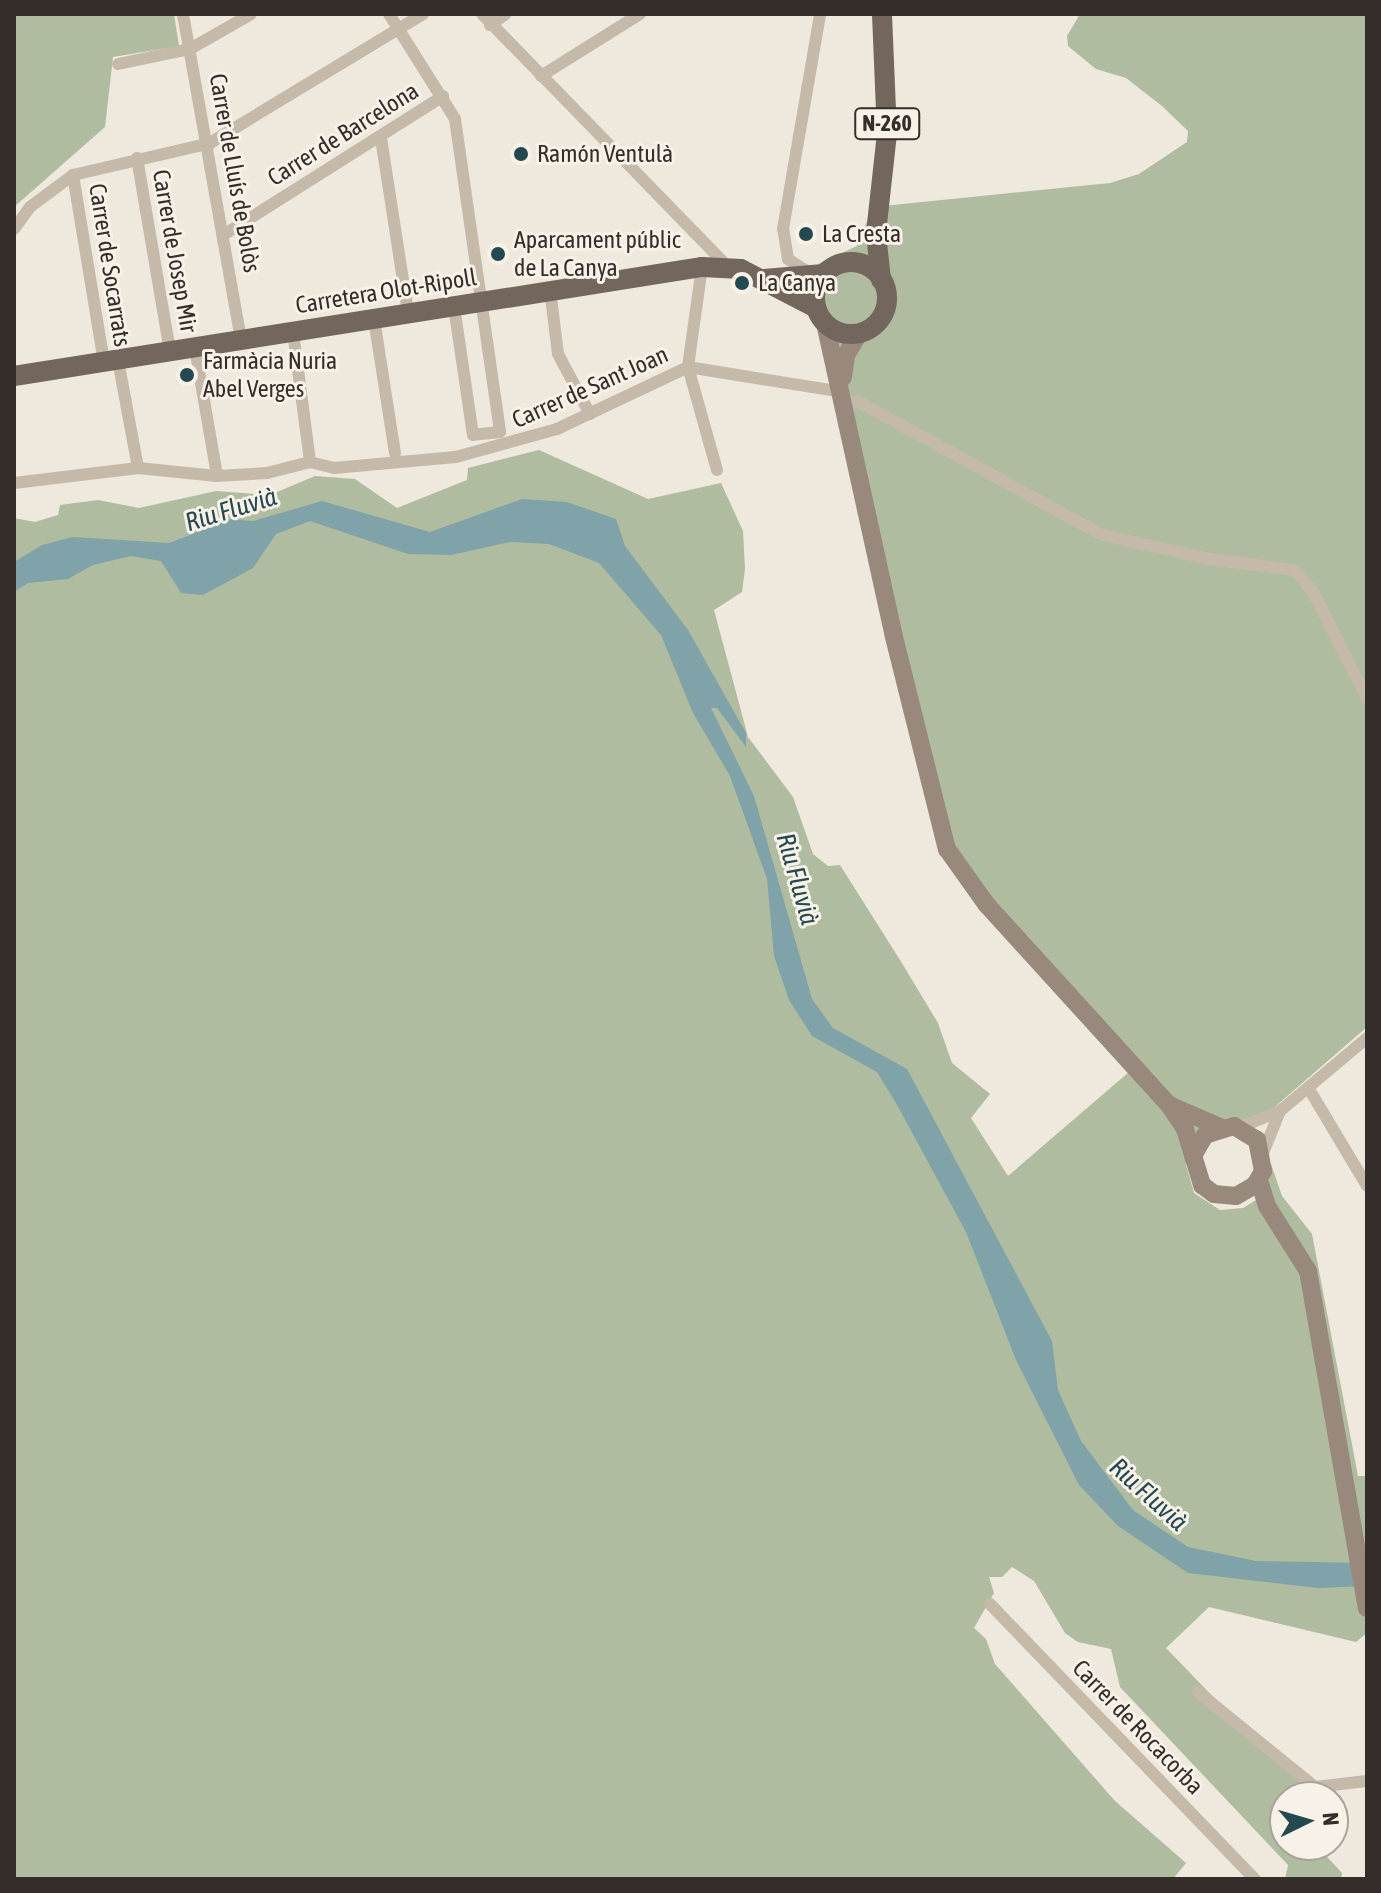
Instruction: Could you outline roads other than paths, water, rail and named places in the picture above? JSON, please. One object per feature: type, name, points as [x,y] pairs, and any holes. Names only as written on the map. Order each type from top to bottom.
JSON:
[{"type":"main road","name":"N-260","points":[[859,333],[882,315],[886,294],[881,280],[876,233],[887,147],[882,14]]},
{"type":"main road","points":[[859,333],[841,332],[821,316],[817,287],[819,274],[853,262],[876,233]]},
{"type":"main road","points":[[853,262],[871,269],[881,280]]},
{"type":"main road","name":"Carretera Olot-Ripoll","points":[[14,375],[702,267],[727,266],[764,279],[821,316]]},
{"type":"main road","name":"Carretera Olot-Ripoll","points":[[764,279],[819,274]]},
{"type":"street","name":"Carrer de Lluís de Bolòs","points":[[183,14],[210,143],[241,340]]},
{"type":"street","points":[[118,64],[190,49],[251,14]]},
{"type":"street","points":[[389,14],[455,119],[500,432],[507,447]]},
{"type":"street","points":[[14,229],[30,207],[73,175],[210,143],[423,14]]},
{"type":"street","points":[[506,14],[486,19],[727,266]]},
{"type":"street","points":[[541,76],[640,14]]},
{"type":"street","points":[[819,274],[788,259],[783,229],[820,14]]},
{"type":"street","name":"Carrer de Barcelona","points":[[225,234],[443,96]]},
{"type":"street","points":[[381,138],[408,313]]},
{"type":"street","name":"Carrer de Josep Mir","points":[[137,158],[170,351]]},
{"type":"street","name":"Carrer de Socarrats","points":[[73,175],[111,361],[138,468]]},
{"type":"street","points":[[702,267],[688,367],[717,470]]},
{"type":"street","points":[[550,289],[558,354],[590,414]]},
{"type":"street","points":[[454,306],[473,435],[500,432]]},
{"type":"street","points":[[821,316],[843,396],[894,637],[947,849],[987,905],[1169,1105],[1193,1156],[1202,1185],[1276,1223]]},
{"type":"street","points":[[374,319],[395,453]]},
{"type":"street","points":[[14,483],[138,468],[217,476],[267,473],[310,462],[293,332]]},
{"type":"street","points":[[843,396],[846,355],[859,333]]},
{"type":"street","points":[[195,348],[217,476]]},
{"type":"street","name":"Carrer de Sant Joan","points":[[310,462],[334,468],[375,467],[507,447],[590,414],[688,367],[843,396],[1102,535],[1210,559],[1294,570],[1313,592],[1367,699]]},
{"type":"street","points":[[1169,1105],[1220,1127],[1239,1128],[1280,1111],[1367,1038]]},
{"type":"street","points":[[1309,1089],[1367,1186]]},
{"type":"street","points":[[1280,1111],[1263,1153],[1259,1180],[1276,1223],[1308,1271],[1367,1608]]},
{"type":"street","points":[[1193,1156],[1199,1141],[1220,1127]]},
{"type":"street","points":[[1239,1128],[1257,1140],[1263,1153]]},
{"type":"street","points":[[1229,1197],[1249,1190],[1259,1180]]},
{"type":"street","name":"Carrer de Rocacorba","points":[[990,1604],[1255,1879]]},
{"type":"street","points":[[1198,1692],[1315,1787],[1367,1781]]},
{"type":"water","points":[[522,499],[567,502],[616,519],[625,546],[688,630],[746,733],[746,747],[717,708],[711,708],[754,796],[812,999],[833,1028],[907,1069],[1052,1341],[1058,1390],[1081,1441],[1133,1510],[1188,1547],[1256,1561],[1367,1563],[1367,1586],[1318,1588],[1188,1573],[1118,1526],[1079,1485],[1016,1360],[966,1232],[896,1103],[877,1072],[812,1036],[789,1000],[774,956],[767,879],[730,776],[693,713],[661,635],[599,563],[549,544],[510,542],[451,555],[408,554],[310,521],[276,534],[253,568],[203,595],[181,593],[161,561],[131,556],[93,565],[68,579],[28,583],[14,592],[14,562],[42,545],[73,537],[169,543],[231,519],[253,521],[322,501],[430,532]]},
{"type":"place","name":"Ramón Ventulà","points":[[521,154]]},
{"type":"place","name":"La Cresta","points":[[806,234]]},
{"type":"place","name":"Aparcament públic de La Canya","points":[[498,254]]},
{"type":"place","name":"La Canya","points":[[742,283]]},
{"type":"place","name":"Farmàcia Nuria Abel Verges","points":[[187,375]]},
{"type":"water label","name":"Riu Fluvià","points":[[231,510]]},
{"type":"water label","name":"Riu Fluvià","points":[[797,879]]},
{"type":"water label","name":"Riu Fluvià","points":[[1148,1495]]}]
